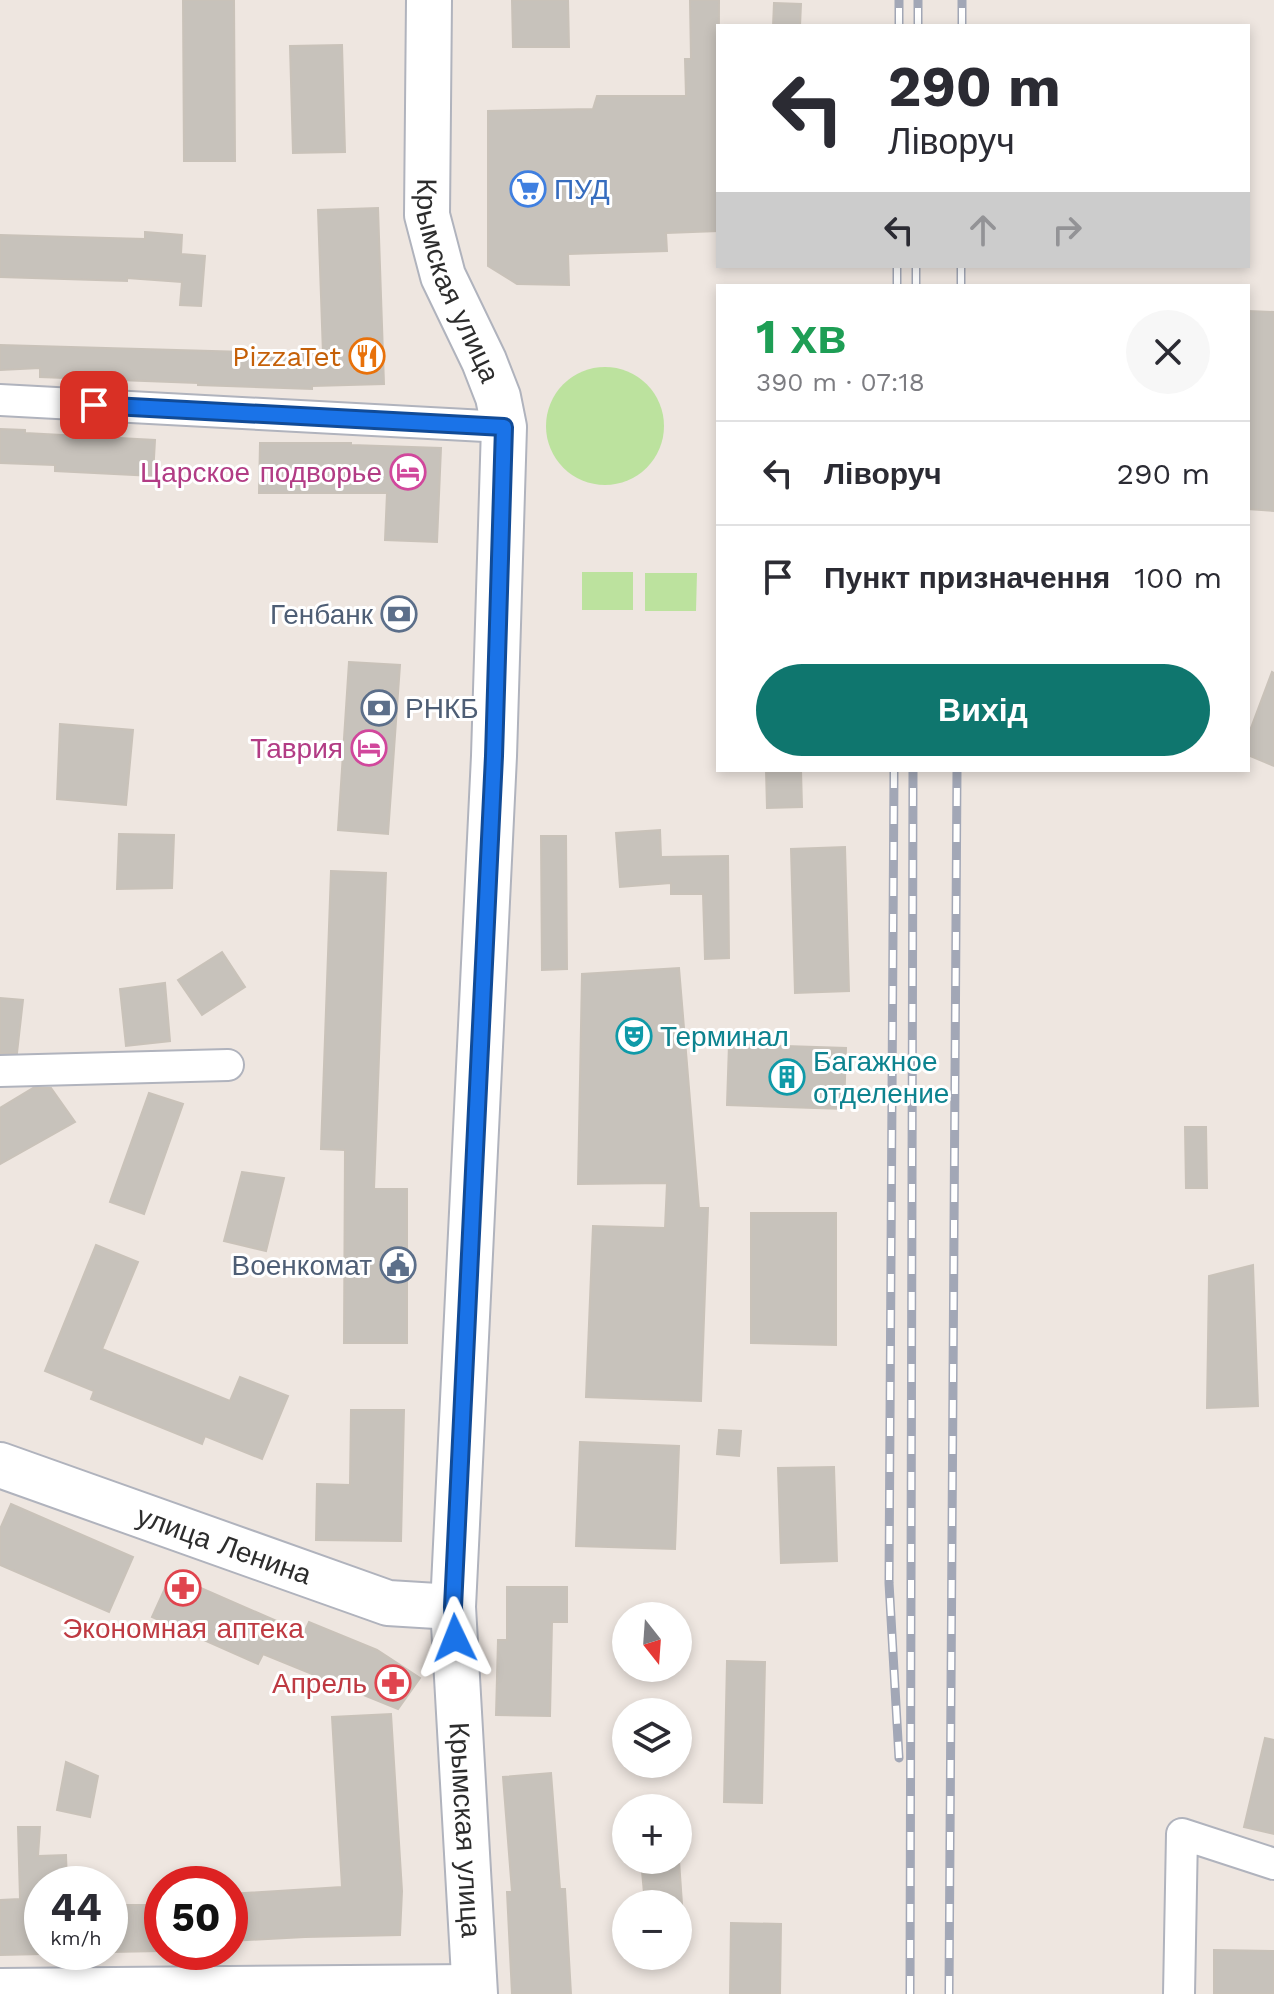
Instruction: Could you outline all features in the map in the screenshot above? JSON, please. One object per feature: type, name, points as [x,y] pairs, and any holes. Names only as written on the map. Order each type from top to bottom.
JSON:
[{"type":"main road","name":"Крымская улица","points":[[429,0],[427,215],[443,276],[484,361],[498,397],[504,427],[493,771],[453,1607],[475,1987]]},
{"type":"main road","name":"улица Ленина","points":[[0,1465],[388,1603],[453,1607]]},
{"type":"street","points":[[0,400],[504,427]]},
{"type":"street","points":[[0,1071],[228,1065]]},
{"type":"street","points":[[1179,1994],[1182,1834],[1274,1864]]},
{"type":"street","points":[[0,1984],[475,1987]]},
{"type":"green space","points":[[605,367],[628,372],[647,384],[659,403],[664,426],[659,449],[647,468],[628,480],[605,485],[582,480],[563,468],[551,449],[546,426],[551,403],[563,384],[582,372]]},
{"type":"green space","points":[[582,572],[633,572],[633,610],[582,610]]},
{"type":"green space","points":[[645,573],[697,573],[696,611],[645,611]]},
{"type":"building","points":[[183,0],[234,0],[235,161],[184,161]]},
{"type":"building","points":[[512,0],[568,0],[569,47],[513,47]]},
{"type":"building","points":[[690,0],[719,0],[719,24],[716,24],[716,231],[666,233],[667,251],[568,254],[569,285],[517,284],[488,266],[488,111],[593,109],[597,96],[686,96],[685,59],[691,59]]},
{"type":"building","points":[[774,3],[801,4],[800,24],[773,24]]},
{"type":"building","points":[[342,45],[345,152],[293,153],[290,46]]},
{"type":"building","points":[[378,208],[384,384],[312,386],[312,389],[198,385],[40,377],[40,368],[0,370],[0,345],[323,354],[318,210]]},
{"type":"building","points":[[145,232],[182,235],[181,254],[205,256],[201,306],[180,305],[182,282],[127,278],[127,281],[0,277],[0,235],[145,239]]},
{"type":"building","points":[[1250,311],[1274,312],[1274,511],[1250,509]]},
{"type":"building","points":[[0,429],[155,440],[153,476],[55,471],[55,465],[0,463]]},
{"type":"building","points":[[260,443],[351,443],[441,448],[437,542],[385,540],[387,493],[259,493]]},
{"type":"building","name":"Таврия","points":[[349,662],[400,665],[388,834],[338,830]]},
{"type":"building","points":[[1272,672],[1274,766],[1250,756],[1250,731]]},
{"type":"building","points":[[60,724],[133,730],[126,805],[57,799]]},
{"type":"building","points":[[766,772],[801,772],[802,807],[767,808]]},
{"type":"building","points":[[660,830],[661,857],[728,856],[729,958],[705,959],[703,894],[671,894],[671,883],[620,887],[616,833]]},
{"type":"building","points":[[119,834],[174,835],[172,888],[117,889]]},
{"type":"building","points":[[541,836],[566,836],[567,969],[542,970]]},
{"type":"building","points":[[845,847],[849,991],[795,993],[791,849]]},
{"type":"building","points":[[331,871],[386,873],[374,1189],[407,1189],[407,1343],[344,1343],[345,1150],[321,1149]]},
{"type":"building","points":[[222,952],[245,987],[202,1015],[178,980]]},
{"type":"building","points":[[679,968],[699,1208],[708,1208],[701,1401],[586,1397],[593,1226],[665,1228],[667,1183],[578,1184],[582,974]]},
{"type":"building","points":[[165,983],[170,1041],[126,1046],[120,989]]},
{"type":"building","points":[[0,998],[23,1000],[17,1053],[0,1053]]},
{"type":"building","name":"Багажное отделение","points":[[729,1044],[846,1048],[844,1109],[727,1105]]},
{"type":"building","points":[[33,1088],[51,1088],[75,1122],[0,1164],[0,1108]]},
{"type":"building","points":[[149,1093],[183,1104],[144,1214],[110,1202]]},
{"type":"building","points":[[1185,1127],[1206,1127],[1207,1188],[1186,1188]]},
{"type":"building","points":[[242,1172],[284,1178],[266,1251],[224,1241]]},
{"type":"building","points":[[751,1213],[836,1213],[836,1345],[751,1343]]},
{"type":"building","points":[[96,1245],[138,1262],[102,1349],[230,1401],[240,1377],[288,1396],[262,1459],[205,1436],[202,1444],[91,1399],[94,1391],[45,1371]]},
{"type":"building","points":[[1253,1265],[1258,1406],[1207,1408],[1209,1276]]},
{"type":"building","points":[[351,1410],[404,1410],[401,1541],[316,1540],[317,1484],[350,1485]]},
{"type":"building","points":[[719,1430],[741,1431],[739,1456],[717,1454]]},
{"type":"building","points":[[580,1442],[679,1446],[675,1549],[576,1546]]},
{"type":"building","points":[[834,1467],[837,1561],[781,1563],[778,1468]]},
{"type":"building","points":[[11,1504],[133,1557],[109,1612],[0,1565],[0,1529]]},
{"type":"building","points":[[171,1575],[304,1633],[309,1622],[377,1650],[420,1678],[398,1709],[263,1654],[258,1664],[152,1617]]},
{"type":"building","points":[[507,1587],[567,1587],[567,1622],[552,1622],[550,1716],[496,1715],[498,1640],[507,1640]]},
{"type":"building","points":[[727,1661],[765,1662],[762,1803],[724,1802]]},
{"type":"building","points":[[391,1714],[402,1891],[400,1935],[248,1940],[248,1893],[342,1887],[332,1717]]},
{"type":"building","points":[[1265,1738],[1274,1740],[1274,1834],[1244,1827]]},
{"type":"building","points":[[66,1762],[98,1776],[90,1817],[57,1810]]},
{"type":"building","points":[[551,1773],[560,1889],[565,1889],[571,1994],[512,1994],[507,1892],[512,1892],[503,1777]]},
{"type":"building","points":[[18,1827],[40,1827],[38,1856],[66,1855],[66,1866],[24,1866],[24,1954],[0,1955],[0,1900],[20,1899]]},
{"type":"building","points":[[642,1874],[680,1874],[681,1890],[644,1890]]},
{"type":"building","points":[[128,1905],[144,1905],[144,1951],[128,1952]]},
{"type":"building","points":[[731,1923],[781,1924],[780,1994],[730,1994]]},
{"type":"building","points":[[1214,1950],[1274,1951],[1274,1994],[1214,1994]]},
{"type":"railway","points":[[899,0],[899,24]]},
{"type":"railway","points":[[918,0],[918,24]]},
{"type":"railway","points":[[962,0],[962,24]]},
{"type":"railway","points":[[897,268],[897,284]]},
{"type":"railway","points":[[916,268],[916,284]]},
{"type":"railway","points":[[961,268],[961,284]]},
{"type":"railway","points":[[894,772],[889,1583],[899,1758]]},
{"type":"railway","points":[[910,1994],[913,772]]},
{"type":"railway","points":[[949,1994],[957,772]]},
{"type":"place","name":"ПУД","points":[[528,189]]},
{"type":"place","name":"PizzaTet","points":[[367,356]]},
{"type":"place","name":"Царское подворье","points":[[408,472]]},
{"type":"place","name":"Генбанк","points":[[399,614]]},
{"type":"place","name":"РНКБ","points":[[379,708]]},
{"type":"place","name":"Таврия","points":[[369,748]]},
{"type":"place","name":"Терминал","points":[[634,1036]]},
{"type":"place","name":"Багажное отделение","points":[[787,1077]]},
{"type":"place","name":"Военкомат","points":[[398,1265]]},
{"type":"place","name":"Экономная аптека","points":[[183,1588]]},
{"type":"place","name":"Апрель","points":[[393,1683]]},
{"type":"route","points":[[94,405],[504,427],[494,756],[453,1607],[455,1638]]}]
